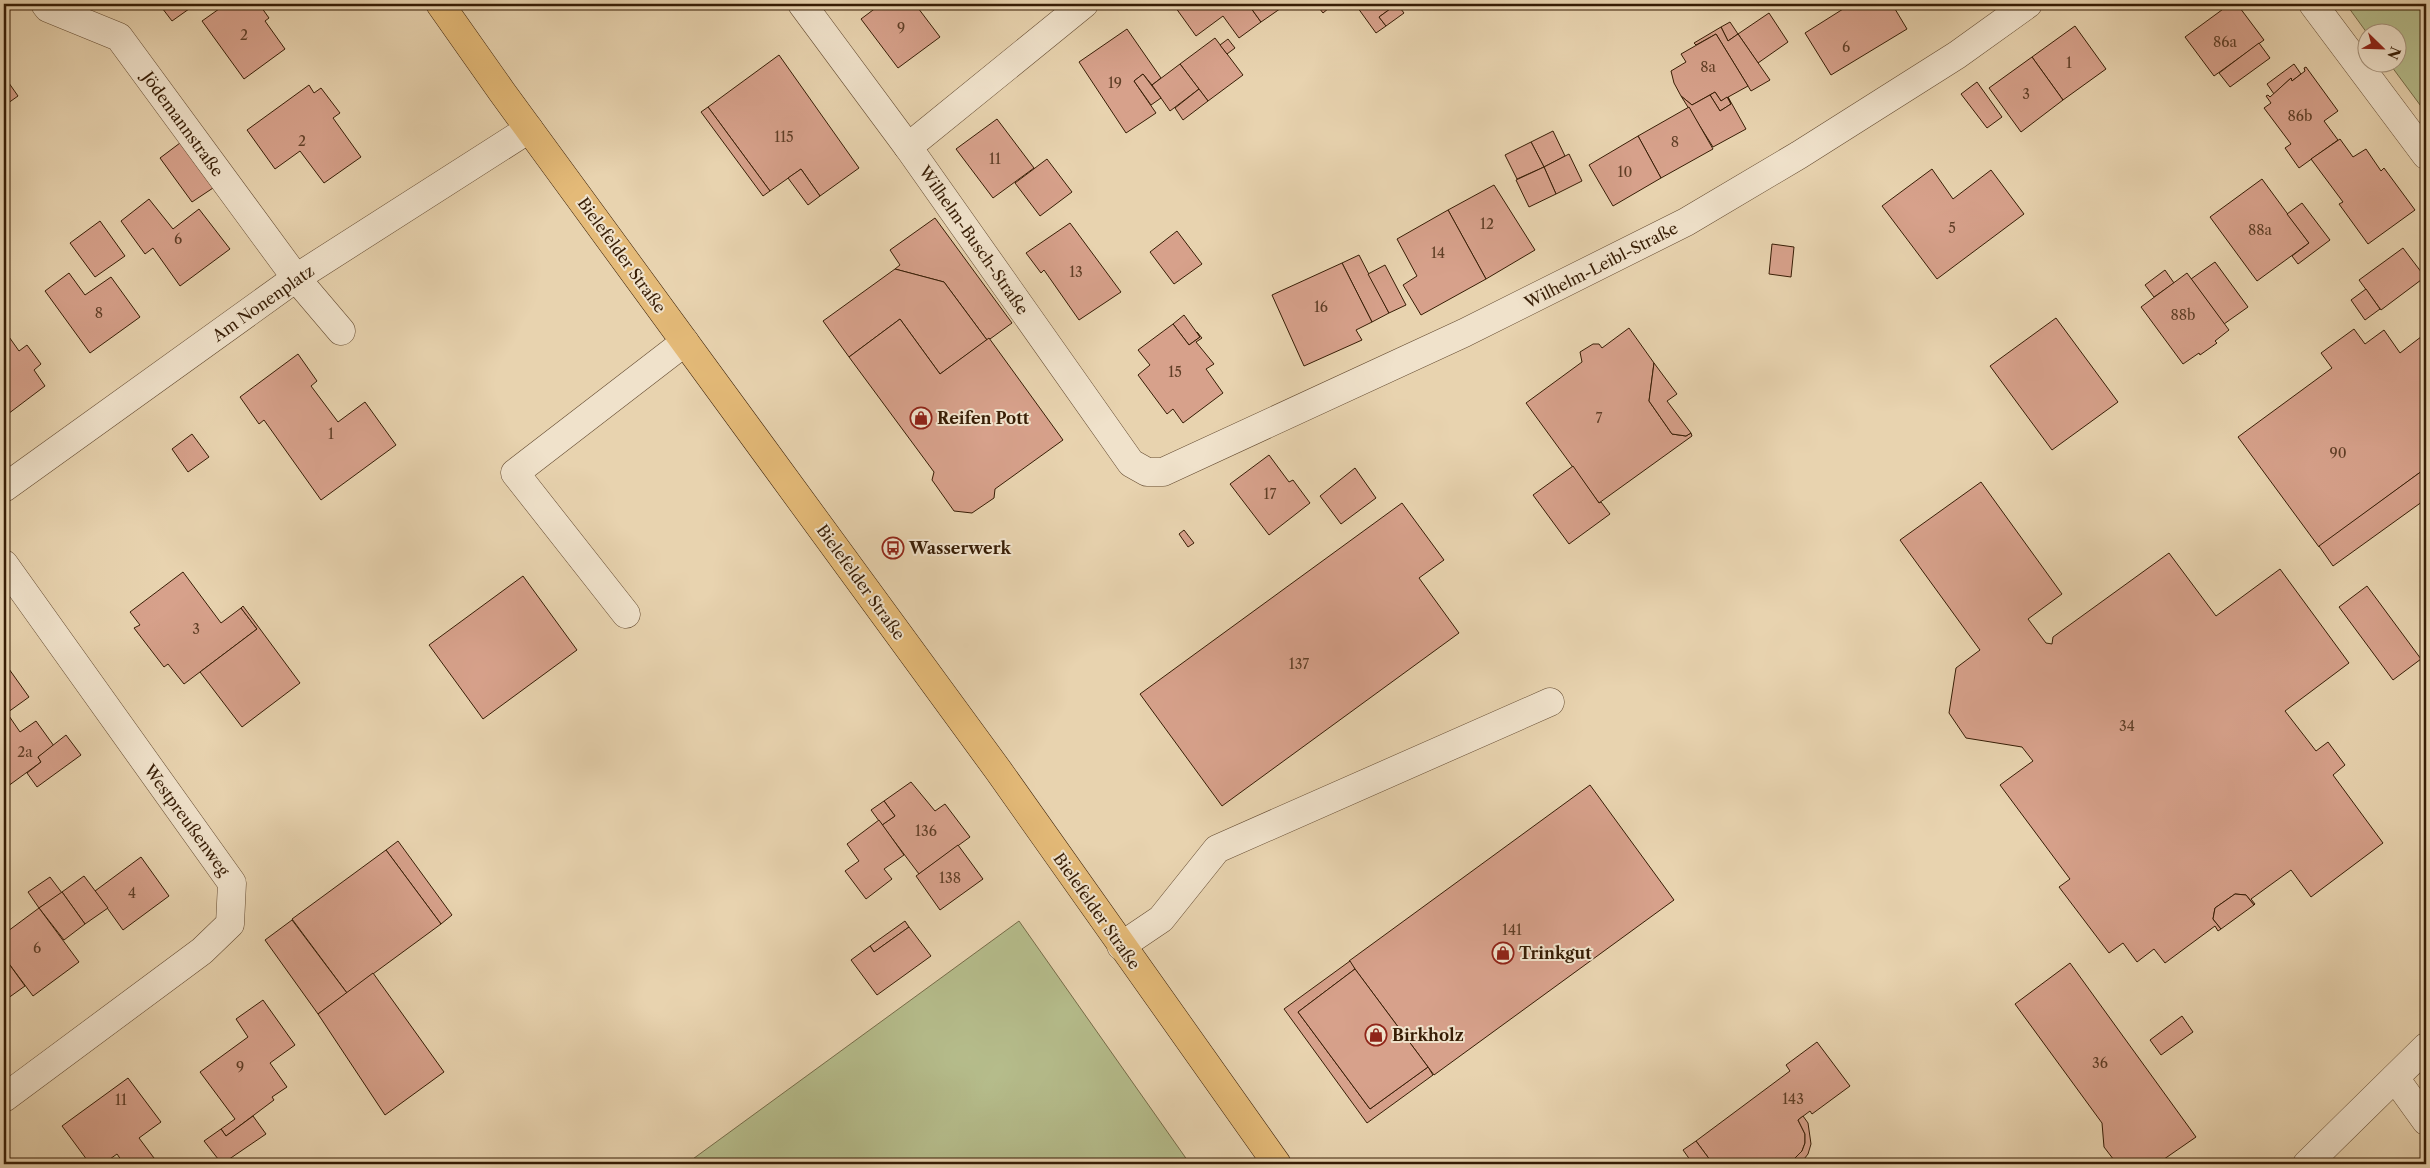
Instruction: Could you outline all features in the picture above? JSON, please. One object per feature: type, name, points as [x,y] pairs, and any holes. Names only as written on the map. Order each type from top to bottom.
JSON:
[{"type":"main road","name":"Bielefelder Straße","points":[[440,4],[998,770],[1277,1164]]},
{"type":"street","name":"Jödemannstraße","points":[[45,4],[48,8],[119,36],[296,278],[341,331]]},
{"type":"street","name":"Wilhelm-Busch-Straße","points":[[802,4],[908,147],[1131,463],[1147,472]]},
{"type":"street","points":[[908,147],[1084,4]]},
{"type":"street","name":"Wilhelm-Leibl-Straße","points":[[1147,472],[1163,472],[1464,333],[1686,222],[1799,155],[1957,55],[2028,4]]},
{"type":"street","points":[[2312,4],[2426,155]]},
{"type":"street","name":"Am Nonenplatz","points":[[4,488],[296,278],[530,129]]},
{"type":"street","points":[[626,614],[515,473],[685,342]]},
{"type":"street","name":"Westpreußenweg","points":[[4,564],[232,883],[230,924],[202,951],[4,1098]]},
{"type":"street","points":[[1121,946],[1161,919],[1217,849],[1550,702]]},
{"type":"street","points":[[2307,1164],[2426,1047]]},
{"type":"street","points":[[2395,1078],[2426,1121]]},
{"type":"green space","points":[[2346,4],[2426,4],[2426,113],[2396,72],[2408,72],[2408,22],[2359,22]]},
{"type":"green space","points":[[1019,921],[1190,1164],[686,1164]]},
{"type":"building","points":[[159,4],[196,4],[172,21]]},
{"type":"building","points":[[226,4],[259,4],[269,18],[265,21],[285,49],[244,79],[202,21]]},
{"type":"building","points":[[881,4],[915,4],[940,37],[898,68],[861,19]]},
{"type":"building","points":[[1173,4],[1248,4],[1261,22],[1239,38],[1223,16],[1196,36]]},
{"type":"building","points":[[1248,4],[1287,4],[1261,22]]},
{"type":"building","points":[[1316,4],[1326,4],[1329,8],[1323,13]]},
{"type":"building","points":[[1355,4],[1397,4],[1379,17],[1386,26],[1376,33]]},
{"type":"building","points":[[1397,4],[1404,13],[1386,26],[1379,17]]},
{"type":"building","points":[[1851,4],[1892,4],[1907,29],[1831,75],[1805,33]]},
{"type":"building","points":[[2230,4],[2237,4],[2264,40],[2214,76],[2185,37]]},
{"type":"building","points":[[1769,13],[1788,42],[1758,63],[1738,34]]},
{"type":"building","points":[[1730,22],[1738,34],[1728,41],[1721,27]]},
{"type":"building","points":[[2075,26],[2106,69],[2063,100],[2032,57]]},
{"type":"building","points":[[1721,27],[1728,41],[1738,34],[1770,80],[1751,91],[1716,34],[1696,45],[1694,43]]},
{"type":"building","points":[[1127,29],[1161,78],[1152,85],[1143,74],[1134,81],[1156,113],[1126,133],[1079,62]]},
{"type":"building","points":[[1716,34],[1748,86],[1721,101],[1715,92],[1692,105],[1681,96],[1674,83],[1671,71],[1686,62],[1681,54]]},
{"type":"building","points":[[1215,38],[1243,75],[1208,101],[1180,64]]},
{"type":"building","points":[[1228,39],[1235,48],[1227,54],[1220,45]]},
{"type":"building","points":[[2259,43],[2270,58],[2230,87],[2219,73]]},
{"type":"building","points":[[779,55],[859,168],[820,196],[801,169],[770,191],[708,107]]},
{"type":"building","points":[[2032,57],[2063,100],[2021,132],[1989,88]]},
{"type":"building","points":[[1180,64],[1199,89],[1170,111],[1152,85]]},
{"type":"building","points":[[2294,64],[2301,74],[2292,81],[2291,78],[2274,94],[2267,84]]},
{"type":"building","points":[[2306,67],[2338,111],[2324,121],[2338,140],[2299,168],[2285,148],[2291,144],[2264,108],[2271,103],[2266,96],[2270,97],[2291,78],[2292,81],[2305,71],[2304,68]]},
{"type":"building","points":[[1143,74],[1161,98],[1151,105],[1134,81]]},
{"type":"building","points":[[4,76],[18,96],[4,106]]},
{"type":"building","points":[[1977,82],[2002,117],[1987,128],[1961,94]]},
{"type":"building","points":[[309,85],[314,93],[321,88],[340,113],[333,118],[361,157],[324,183],[300,151],[275,169],[247,130]]},
{"type":"building","points":[[1199,89],[1208,101],[1183,120],[1175,108]]},
{"type":"building","points":[[1715,92],[1721,101],[1727,97],[1731,104],[1720,111],[1710,95]]},
{"type":"building","points":[[1710,95],[1720,111],[1731,104],[1728,97],[1746,129],[1713,147],[1681,96],[1692,105]]},
{"type":"building","points":[[708,107],[770,191],[763,196],[701,112]]},
{"type":"building","points":[[1689,107],[1713,149],[1661,178],[1638,136]]},
{"type":"building","points":[[997,119],[1034,168],[993,198],[956,149]]},
{"type":"building","points":[[1553,131],[1565,156],[1544,167],[1531,142]]},
{"type":"building","points":[[1638,136],[1661,178],[1613,206],[1589,165]]},
{"type":"building","points":[[2340,139],[2353,157],[2366,149],[2381,171],[2384,168],[2415,210],[2368,244],[2339,204],[2343,202],[2311,159]]},
{"type":"building","points":[[1531,142],[1544,167],[1517,179],[1505,155]]},
{"type":"building","points":[[180,143],[213,188],[192,202],[160,158]]},
{"type":"building","points":[[1569,154],[1582,181],[1556,194],[1544,167]]},
{"type":"building","points":[[1047,159],[1072,192],[1040,216],[1015,183]]},
{"type":"building","points":[[1544,167],[1556,194],[1529,207],[1516,180]]},
{"type":"building","points":[[801,169],[820,196],[808,205],[788,178]]},
{"type":"building","points":[[1932,169],[1953,199],[1991,170],[2024,214],[1937,279],[1882,206]]},
{"type":"building","points":[[2262,179],[2309,243],[2257,281],[2210,217]]},
{"type":"building","points":[[1494,185],[1535,250],[1486,279],[1448,210]]},
{"type":"building","points":[[149,199],[173,229],[199,209],[230,249],[180,286],[153,248],[145,254],[121,221]]},
{"type":"building","points":[[2302,203],[2330,240],[2298,264],[2292,256],[2309,243],[2287,214]]},
{"type":"building","points":[[1448,210],[1486,279],[1421,315],[1403,285],[1417,276],[1397,239]]},
{"type":"building","points":[[935,218],[1012,323],[990,339],[987,340],[944,282],[895,269],[900,265],[890,250]]},
{"type":"building","points":[[100,221],[125,256],[95,277],[70,243]]},
{"type":"building","points":[[1070,223],[1121,292],[1079,320],[1044,270],[1041,273],[1026,253]]},
{"type":"building","points":[[1177,231],[1202,264],[1174,284],[1150,252]]},
{"type":"building","points":[[1772,244],[1794,247],[1791,277],[1769,274]]},
{"type":"building","points":[[2403,248],[2425,277],[2381,310],[2359,280]]},
{"type":"building","points":[[1359,255],[1389,313],[1372,322],[1342,263]]},
{"type":"building","points":[[2215,262],[2248,307],[2224,324],[2191,279]]},
{"type":"building","points":[[1342,263],[1372,322],[1356,330],[1362,340],[1304,366],[1272,295]]},
{"type":"building","points":[[1385,265],[1406,305],[1389,313],[1368,274]]},
{"type":"building","points":[[895,269],[944,282],[987,340],[940,374],[900,319],[849,357],[823,321]]},
{"type":"building","points":[[2165,270],[2174,283],[2154,297],[2145,285]]},
{"type":"building","points":[[69,273],[85,295],[111,277],[140,317],[90,353],[45,291]]},
{"type":"building","points":[[2187,273],[2229,330],[2215,341],[2217,343],[2183,364],[2141,307]]},
{"type":"building","points":[[2366,289],[2380,309],[2365,320],[2351,300]]},
{"type":"building","points":[[1184,315],[1200,337],[1189,345],[1173,324]]},
{"type":"building","points":[[2056,318],[2118,402],[2052,450],[1990,366]]},
{"type":"building","points":[[900,319],[940,374],[989,338],[1063,440],[995,489],[994,498],[972,513],[954,511],[932,480],[934,472],[849,357]]},
{"type":"building","points":[[1173,324],[1189,345],[1200,337],[1197,332],[1202,338],[1196,342],[1214,364],[1206,369],[1223,393],[1183,423],[1173,409],[1167,414],[1138,375],[1150,365],[1138,350]]},
{"type":"building","points":[[1629,328],[1654,363],[1649,401],[1672,434],[1686,436],[1691,433],[1692,436],[1599,503],[1526,403],[1582,362],[1580,352],[1593,344],[1599,344],[1602,348]]},
{"type":"building","points":[[2354,329],[2365,344],[2384,330],[2400,353],[2426,333],[2426,468],[2319,547],[2238,437],[2332,368],[2321,353]]},
{"type":"building","points":[[7,334],[19,351],[27,345],[41,364],[34,370],[45,386],[4,417],[4,337]]},
{"type":"building","points":[[298,354],[317,381],[311,386],[338,422],[365,402],[396,445],[321,500],[264,420],[259,424],[240,397]]},
{"type":"building","points":[[1654,363],[1677,394],[1667,401],[1691,433],[1686,436],[1672,434],[1649,401]]},
{"type":"building","points":[[192,434],[209,457],[188,472],[172,449]]},
{"type":"building","points":[[1269,455],[1289,482],[1293,480],[1310,503],[1269,535],[1230,484]]},
{"type":"building","points":[[1573,466],[1599,503],[1601,502],[1610,514],[1569,544],[1533,495]]},
{"type":"building","points":[[1355,468],[1376,498],[1341,524],[1320,496]]},
{"type":"building","points":[[2426,468],[2426,499],[2333,566],[2319,546]]},
{"type":"building","points":[[1981,482],[2062,594],[2028,619],[2046,643],[2052,644],[2053,637],[2169,553],[2216,616],[2280,569],[2349,663],[2285,711],[2316,751],[2328,742],[2345,765],[2333,775],[2383,843],[2311,897],[2291,870],[2251,899],[2254,905],[2246,895],[2235,894],[2215,908],[2213,919],[2221,929],[2218,931],[2215,926],[2165,963],[2154,949],[2137,962],[2123,943],[2109,953],[2059,887],[2070,879],[2000,785],[2033,761],[2022,747],[1966,738],[1949,713],[1956,668],[1980,650],[1900,540]]},
{"type":"building","points":[[1402,503],[1444,560],[1419,578],[1459,633],[1222,806],[1140,694]]},
{"type":"building","points":[[1184,530],[1194,543],[1188,547],[1179,534]]},
{"type":"building","points":[[183,572],[221,623],[241,608],[257,629],[184,684],[168,664],[164,667],[134,628],[140,625],[130,612]]},
{"type":"building","points":[[523,576],[577,650],[483,719],[429,645]]},
{"type":"building","points":[[2367,586],[2421,659],[2393,680],[2339,607]]},
{"type":"building","points":[[243,606],[300,683],[242,727],[200,672],[257,629],[241,608]]},
{"type":"building","points":[[4,662],[29,697],[4,715]]},
{"type":"building","points":[[7,713],[20,732],[36,721],[54,746],[38,757],[41,762],[4,789],[4,715]]},
{"type":"building","points":[[66,735],[81,755],[37,787],[27,773],[41,762],[38,757]]},
{"type":"building","points":[[911,782],[935,811],[945,804],[970,837],[919,874],[882,825],[895,816],[884,801]]},
{"type":"building","points":[[1590,785],[1674,900],[1434,1075],[1349,961]]},
{"type":"building","points":[[884,801],[895,816],[882,825],[871,810]]},
{"type":"building","points":[[879,820],[904,855],[884,869],[892,879],[866,899],[845,871],[859,861],[847,844]]},
{"type":"building","points":[[398,841],[452,915],[441,924],[386,850]]},
{"type":"building","points":[[958,845],[983,879],[940,910],[916,876]]},
{"type":"building","points":[[386,850],[441,924],[347,993],[292,919]]},
{"type":"building","points":[[141,857],[169,896],[123,930],[95,891]]},
{"type":"building","points":[[84,876],[108,908],[85,924],[62,892]]},
{"type":"building","points":[[50,877],[62,893],[39,908],[28,892]]},
{"type":"building","points":[[62,892],[85,924],[64,940],[39,908]]},
{"type":"building","points":[[2235,894],[2246,895],[2254,905],[2221,929],[2213,919],[2215,908]]},
{"type":"building","points":[[39,908],[79,962],[33,996],[4,957],[4,934]]},
{"type":"building","points":[[292,920],[347,993],[318,1014],[265,940]]},
{"type":"building","points":[[905,921],[909,927],[874,952],[870,946]]},
{"type":"building","points":[[909,927],[931,956],[877,995],[851,960],[870,946],[874,952]]},
{"type":"building","points":[[4,957],[25,986],[4,1001]]},
{"type":"building","points":[[1350,961],[1355,969],[1298,1012],[1370,1109],[1428,1067],[1433,1075],[1367,1123],[1284,1009]]},
{"type":"building","points":[[2070,963],[2196,1137],[2157,1164],[2117,1164],[2104,1147],[2102,1123],[2015,1004]]},
{"type":"building","points":[[1355,969],[1428,1067],[1370,1109],[1298,1012]]},
{"type":"building","points":[[373,973],[444,1072],[385,1115],[318,1014]]},
{"type":"building","points":[[263,1000],[295,1045],[270,1063],[287,1087],[272,1097],[274,1100],[226,1136],[221,1129],[235,1119],[200,1072],[248,1037],[236,1019]]},
{"type":"building","points":[[2182,1016],[2193,1032],[2161,1055],[2150,1040]]},
{"type":"building","points":[[1817,1042],[1850,1086],[1812,1114],[1810,1111],[1798,1120],[1805,1134],[1805,1143],[1802,1151],[1793,1160],[1797,1164],[1713,1164],[1696,1141],[1790,1071],[1786,1065]]},
{"type":"building","points":[[128,1078],[161,1122],[139,1138],[154,1158],[145,1164],[124,1164],[117,1154],[103,1164],[90,1164],[62,1126]]},
{"type":"building","points":[[253,1116],[266,1134],[222,1164],[204,1141],[221,1129],[226,1136]]},
{"type":"building","points":[[1803,1116],[1808,1123],[1811,1144],[1808,1154],[1801,1163],[1797,1164],[1793,1160],[1802,1151],[1805,1143],[1805,1134],[1798,1120]]},
{"type":"building","points":[[1696,1141],[1713,1164],[1693,1164],[1683,1150]]},
{"type":"place","name":"Reifen Pott","points":[[921,418]]},
{"type":"place","name":"Wasserwerk","points":[[893,548]]},
{"type":"place","name":"Trinkgut","points":[[1503,953]]},
{"type":"place","name":"Birkholz","points":[[1376,1035]]}]
